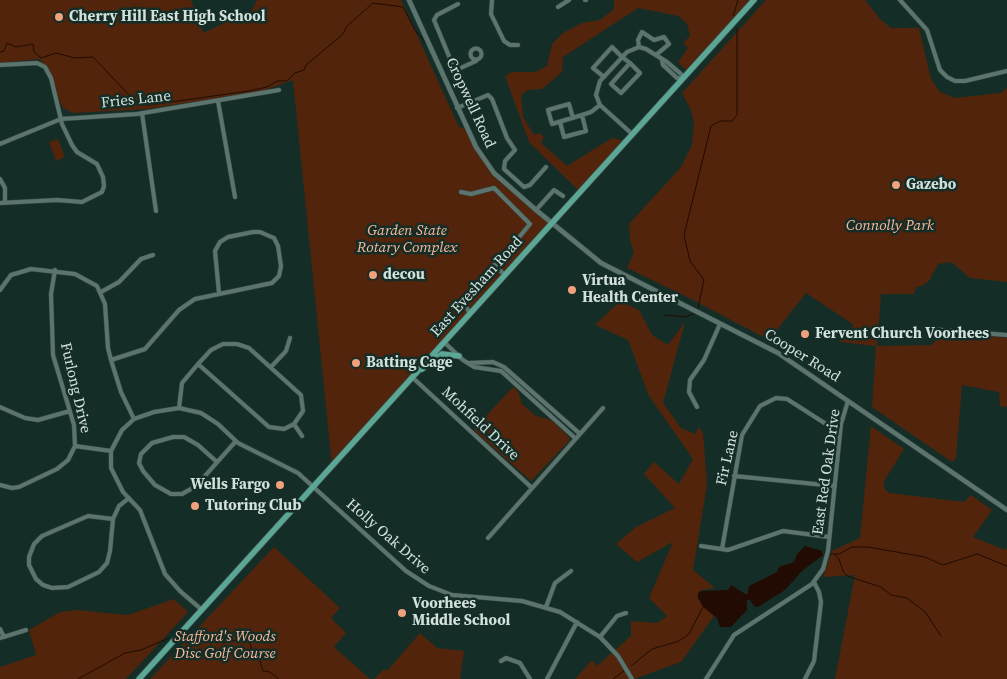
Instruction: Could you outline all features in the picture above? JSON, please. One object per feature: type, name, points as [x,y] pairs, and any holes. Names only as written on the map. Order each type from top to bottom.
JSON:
[{"type":"main road","name":"East Evesham Road","points":[[139,679],[754,0]]},
{"type":"main road","points":[[418,372],[442,354],[459,356]]},
{"type":"street","name":"Cropwell Road","points":[[409,0],[457,108],[486,163],[503,182],[574,241]]},
{"type":"street","points":[[492,0],[491,14],[504,41],[510,45],[518,45]]},
{"type":"street","points":[[558,8],[569,0]]},
{"type":"street","points":[[900,0],[927,30],[940,70],[947,78],[955,81],[964,81],[1007,71]]},
{"type":"street","points":[[458,4],[436,15],[434,20],[468,102]]},
{"type":"street","points":[[639,48],[638,40],[642,32],[654,40],[664,37],[669,44],[656,55]]},
{"type":"street","points":[[604,77],[594,68],[612,47],[640,73],[621,93],[611,84],[630,64]]},
{"type":"street","points":[[632,134],[600,106],[597,90],[604,77],[622,57],[630,50],[646,49],[681,74],[683,78]]},
{"type":"street","points":[[454,71],[476,61]]},
{"type":"street","points":[[0,65],[37,63],[45,67],[52,78],[61,119],[77,152],[95,162],[100,168],[103,177],[102,192],[82,202],[58,200],[2,202],[5,188],[0,179]]},
{"type":"street","name":"Fries Lane","points":[[0,144],[61,119],[142,113],[279,90]]},
{"type":"street","points":[[457,108],[488,95],[492,99],[507,138],[515,150],[505,161],[504,169],[524,187],[530,185],[546,168]]},
{"type":"street","points":[[218,101],[235,197]]},
{"type":"street","points":[[573,118],[569,104],[548,110],[552,124],[582,116],[600,106]]},
{"type":"street","points":[[142,113],[156,211]]},
{"type":"street","points":[[560,122],[564,137],[572,135],[586,131],[582,116]]},
{"type":"street","points":[[461,192],[471,194],[494,188],[530,224],[494,265],[490,275],[464,304],[470,313]]},
{"type":"street","points":[[536,210],[554,190],[563,196]]},
{"type":"street","points":[[111,360],[145,349],[183,306],[201,297],[269,285],[276,280],[281,266],[278,246],[274,238],[260,232],[253,232],[228,237],[220,242],[215,252],[219,293]]},
{"type":"street","name":"Cooper Road","points":[[574,241],[601,263],[626,277],[778,353],[1007,510]]},
{"type":"street","points":[[101,292],[119,282],[141,259],[153,255]]},
{"type":"street","points":[[494,265],[505,275]]},
{"type":"street","points":[[0,290],[6,279],[17,272],[31,269],[55,270],[82,276],[92,282],[101,292],[106,313],[108,348],[111,360],[121,392],[134,419]]},
{"type":"street","name":"Furlong Drive","points":[[55,270],[51,294],[53,355],[76,435],[75,446],[111,451]]},
{"type":"street","points":[[697,407],[689,392],[690,380],[704,360],[720,324]]},
{"type":"street","points":[[929,329],[1007,335]]},
{"type":"street","points":[[271,367],[286,351],[290,338]]},
{"type":"street","points":[[444,342],[474,367],[501,372],[575,438]]},
{"type":"street","points":[[198,364],[268,427],[284,429],[294,424],[303,411],[301,395],[249,348],[237,344],[215,347],[198,364],[182,383],[179,408],[154,412],[134,419],[122,430],[111,451],[111,468],[114,477],[140,510],[165,574],[180,591],[202,610]]},
{"type":"street","points":[[469,363],[487,361],[499,364],[579,433]]},
{"type":"street","name":"Mohfield Drive","points":[[412,377],[532,488]]},
{"type":"street","points":[[526,393],[530,389]]},
{"type":"street","name":"Fir Lane","points":[[722,549],[742,435],[756,411],[772,400],[781,398],[793,402],[840,433]]},
{"type":"street","name":"East Red Oak Drive","points":[[814,582],[823,569],[828,547],[840,433],[848,401]]},
{"type":"street","points":[[0,407],[25,418],[38,420],[70,412]]},
{"type":"street","name":"Holly Oak Drive","points":[[179,408],[193,410],[208,417],[236,441],[253,452],[291,469],[314,487],[406,570],[429,586],[459,596],[522,601],[546,606],[577,622],[600,637],[618,656],[632,679]]},
{"type":"street","points":[[488,538],[603,408]]},
{"type":"street","points":[[552,416],[556,412]]},
{"type":"street","points":[[294,424],[302,436]]},
{"type":"street","points":[[217,462],[190,439],[173,437],[152,443],[142,454],[139,462],[143,472],[156,485],[170,494],[182,494],[196,486],[236,441]]},
{"type":"street","points":[[0,485],[12,488],[57,469],[68,460],[75,446]]},
{"type":"street","points":[[734,476],[835,486]]},
{"type":"street","points":[[112,519],[95,516],[83,517],[42,536],[34,544],[29,558],[36,578],[43,585],[60,589],[99,572],[107,564],[110,556],[112,519],[119,506],[129,498]]},
{"type":"street","points":[[700,546],[733,549],[764,536],[783,532],[829,537]]},
{"type":"street","points":[[546,606],[555,583],[571,571]]},
{"type":"street","points":[[706,679],[734,635],[814,582],[821,602],[814,661],[805,679]]},
{"type":"street","points":[[600,637],[617,616],[626,613]]},
{"type":"street","points":[[547,679],[577,622]]},
{"type":"street","points":[[0,629],[2,638],[26,630]]},
{"type":"street","points":[[501,661],[506,658],[520,663],[530,679]]},
{"type":"green space","name":"Garden State Rotary Complex","points":[[0,0],[191,0],[203,33],[252,10],[257,0],[401,0],[459,127],[467,129],[486,163],[552,223],[332,466],[293,80],[262,91],[147,109],[73,113],[63,108],[40,59],[0,63]]},
{"type":"green space","points":[[614,0],[754,0],[688,72],[678,62],[688,48],[683,43],[690,36],[687,24],[679,16],[638,8],[563,57],[562,72],[542,89],[528,90],[521,95],[523,117],[534,135],[540,133],[544,137],[541,143],[567,166],[612,138],[626,141],[580,192],[529,142],[505,76],[512,72],[535,72],[547,66],[552,44],[563,33],[582,23],[600,20],[614,9]]},
{"type":"green space","name":"Connolly Park","points":[[766,0],[865,0],[880,19],[891,28],[919,28],[931,79],[940,92],[954,98],[1001,93],[1007,88],[1007,282],[970,278],[951,262],[938,264],[929,281],[922,286],[916,287],[914,294],[881,294],[877,346],[931,345],[945,332],[1007,338],[1007,407],[1000,406],[999,392],[962,385],[956,458],[952,462],[872,407],[876,346],[839,342],[854,325],[806,293],[769,340],[627,268],[634,252],[630,240],[629,224],[681,167],[692,145],[694,123],[691,110],[682,93]]},
{"type":"green space","points":[[58,139],[65,157],[56,161],[49,142]]},
{"type":"green space","points":[[620,301],[639,310],[652,335],[668,345],[685,322],[663,403],[681,428],[695,434],[699,427],[703,433],[707,485],[693,570],[715,588],[701,590],[697,597],[714,616],[681,662],[634,679],[575,679],[592,660],[597,666],[631,636],[631,621],[657,623],[667,616],[649,598],[673,542],[637,562],[616,544],[636,527],[675,508],[644,474],[654,462],[679,484],[693,459],[649,396],[628,340],[595,325]]},
{"type":"green space","points":[[513,387],[518,391],[522,404],[536,416],[551,420],[569,437],[569,441],[531,481],[474,429]]},
{"type":"green space","points":[[871,426],[904,449],[884,481],[884,488],[889,493],[964,502],[971,495],[992,510],[973,537],[1005,550],[1007,548],[1007,679],[835,679],[855,575],[823,577],[832,551],[860,538]]},
{"type":"green space","name":"Stafford's Woods Disc Golf Course","points":[[274,547],[340,608],[331,618],[346,633],[334,647],[370,679],[150,679]]},
{"type":"green space","points":[[174,599],[188,612],[126,679],[0,679],[0,667],[36,655],[29,630],[60,612],[76,610],[128,615]]},
{"type":"green space","points":[[420,633],[437,648],[464,651],[460,679],[374,679],[384,669],[387,671]]},
{"type":"shaded area","points":[[805,546],[822,551],[823,555],[802,571],[785,590],[758,607],[755,607],[750,600],[747,600],[747,610],[731,627],[720,627],[717,618],[703,607],[698,598],[698,593],[701,591],[728,590],[731,585],[747,595],[749,586],[777,572],[779,567],[794,562],[797,554]]},
{"type":"waterway","points":[[733,16],[738,0]]},
{"type":"waterway","points":[[0,52],[4,51],[7,43],[16,47],[33,44],[34,52],[41,58],[56,53],[75,58],[93,57],[132,98],[140,104],[149,105],[249,91],[267,87],[277,81],[287,81],[295,73],[304,70],[306,65],[343,34],[347,26],[373,3],[403,7],[415,30],[425,42]]},
{"type":"waterway","points":[[698,308],[704,280],[690,261],[684,235],[711,126],[720,121],[732,121],[737,115],[737,28]]},
{"type":"waterway","points":[[664,315],[686,317],[695,313]]},
{"type":"waterway","points":[[830,554],[839,554],[852,547],[868,547],[925,557],[943,565],[977,554],[1007,566]]},
{"type":"waterway","points":[[835,555],[847,576],[881,587],[891,595],[907,598],[926,613],[941,636]]},
{"type":"waterway","points":[[631,666],[652,649],[679,641],[689,634],[703,607]]},
{"type":"waterway","points":[[187,634],[213,636],[223,643],[247,638],[251,646],[251,655],[261,656],[260,661],[263,671],[270,672],[279,679]]},
{"type":"waterway","points":[[78,679],[125,653],[141,650],[169,638]]},
{"type":"waterway","points":[[613,679],[624,671]]},
{"type":"place","name":"Cherry Hill East High School","points":[[59,17]]},
{"type":"place","name":"Gazebo","points":[[896,185]]},
{"type":"place","name":"decou","points":[[373,275]]},
{"type":"place","name":"Virtua Health Center","points":[[572,290]]},
{"type":"place","name":"Fervent Church Voorhees","points":[[805,334]]},
{"type":"place","name":"Batting Cage","points":[[356,363]]},
{"type":"place","name":"Wells Fargo","points":[[280,485]]},
{"type":"place","name":"Tutoring Club","points":[[195,506]]},
{"type":"place","name":"Voorhees Middle School","points":[[402,613]]}]
